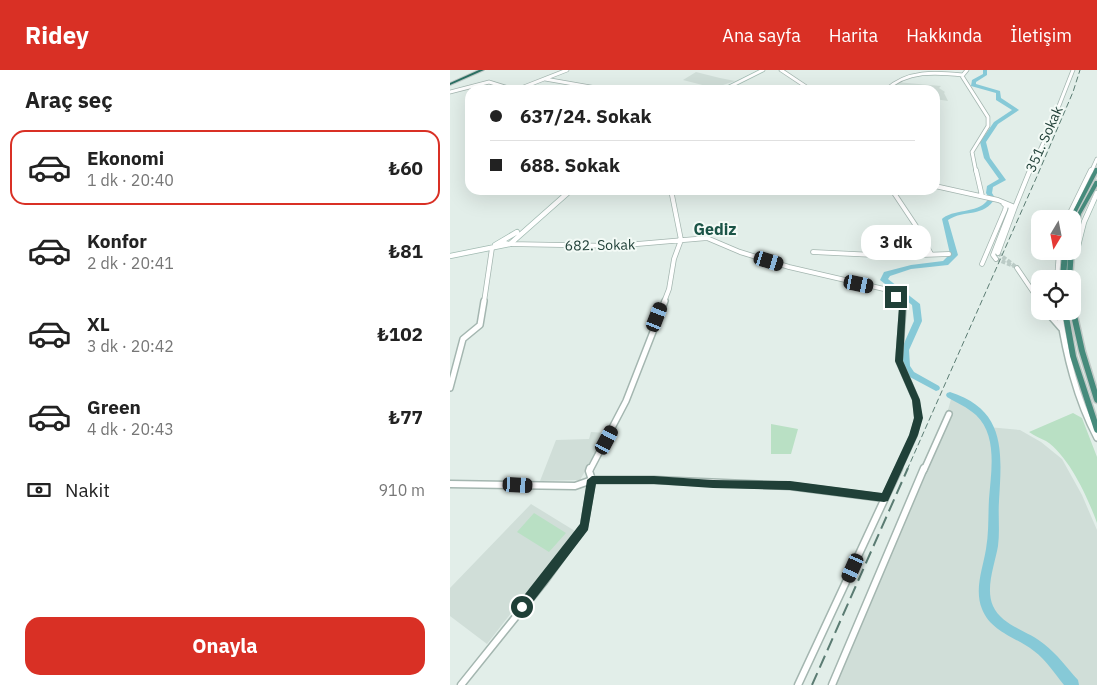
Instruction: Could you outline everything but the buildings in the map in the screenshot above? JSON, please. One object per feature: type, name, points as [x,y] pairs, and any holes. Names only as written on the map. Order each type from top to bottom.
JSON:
[{"type":"highway","points":[[450,82],[475,70]]},
{"type":"highway","points":[[450,82],[482,70]]},
{"type":"highway","points":[[1076,210],[1096,171]]},
{"type":"highway","points":[[1081,210],[1097,182]]},
{"type":"highway","points":[[1064,320],[1073,356],[1097,430]]},
{"type":"highway","points":[[1075,320],[1097,400]]},
{"type":"main road","points":[[730,85],[754,74],[757,70]]},
{"type":"main road","points":[[733,85],[763,70]]},
{"type":"main road","points":[[1081,234],[1084,222],[1097,193]]},
{"type":"main road","points":[[486,250],[511,238],[560,195]]},
{"type":"main road","points":[[450,256],[510,244],[565,195]]},
{"type":"street","points":[[529,85],[566,70]]},
{"type":"street","points":[[781,70],[804,85]]},
{"type":"street","points":[[963,75],[967,70]]},
{"type":"street","name":"351. Sokak","points":[[998,253],[1015,207],[1051,126],[1073,70]]},
{"type":"street","points":[[890,85],[908,76],[930,71],[963,75]]},
{"type":"street","points":[[963,75],[963,78],[988,117],[988,126],[972,152],[984,197]]},
{"type":"street","points":[[545,79],[579,85]]},
{"type":"street","points":[[479,85],[493,82],[501,85]]},
{"type":"street","points":[[450,92],[465,88]]},
{"type":"street","points":[[1072,210],[1096,171],[1097,159]]},
{"type":"street","points":[[940,187],[994,199],[1015,207]]},
{"type":"street","points":[[461,685],[584,526],[592,480],[590,471],[626,401],[668,289],[681,240],[672,195]]},
{"type":"street","points":[[895,195],[921,234],[930,254]]},
{"type":"street","points":[[994,199],[1011,207],[993,255],[996,258]]},
{"type":"street","points":[[982,264],[1005,210],[1006,206],[1003,203]]},
{"type":"street","name":"682. Sokak","points":[[501,242],[510,244],[614,246],[707,238],[789,267],[879,288],[896,297],[903,306],[899,361],[916,400],[918,418],[914,435],[884,498]]},
{"type":"street","points":[[450,388],[463,339],[480,325],[492,248]]},
{"type":"street","points":[[813,252],[895,256],[949,254]]},
{"type":"street","points":[[1018,268],[1031,286]]},
{"type":"street","points":[[1055,320],[1062,328]]},
{"type":"street","points":[[1062,320],[1062,328],[1074,378],[1086,416],[1097,438]]},
{"type":"street","points":[[450,356],[458,355]]},
{"type":"street","points":[[832,685],[918,480],[949,414]]},
{"type":"street","points":[[450,484],[575,486],[592,480],[654,480],[790,486],[884,498],[798,685]]},
{"type":"shaded area","points":[[696,72],[735,81],[723,85],[702,85],[683,80]]},
{"type":"shaded area","points":[[896,82],[930,85],[893,85]]},
{"type":"shaded area","points":[[940,89],[945,92],[948,101],[940,100]]},
{"type":"shaded area","points":[[954,398],[980,414],[988,427],[1020,430],[1041,442],[1062,459],[1082,495],[1097,530],[1097,685],[835,685],[940,440],[951,399]]},
{"type":"shaded area","points":[[591,432],[607,433],[580,480],[540,481],[556,440],[589,439]]},
{"type":"shaded area","points":[[531,504],[575,531],[487,644],[450,616],[450,588]]},
{"type":"green space","points":[[1073,413],[1082,418],[1097,457],[1097,523],[1083,490],[1070,467],[1046,441],[1029,432]]},
{"type":"green space","points":[[771,424],[798,429],[791,454],[771,454]]},
{"type":"green space","points":[[534,513],[566,533],[549,552],[517,532]]},
{"type":"waterway","points":[[936,388],[911,374],[906,367],[905,350],[918,321],[916,304],[884,280],[887,274],[911,267],[945,263],[954,255],[945,219],[957,213],[984,208],[992,198],[989,193],[990,186],[1003,180],[987,158],[983,142],[996,123],[1016,110],[998,99],[998,92],[973,85],[974,81],[985,75],[985,70]]},
{"type":"waterway","points":[[950,395],[968,404],[980,414],[989,425],[994,438],[996,452],[994,530],[984,592],[987,607],[1003,626],[1040,648],[1073,685]]},
{"type":"tunnel","points":[[998,253],[1017,268]]},
{"type":"tunnel","points":[[996,259],[1014,266]]},
{"type":"railway","points":[[907,470],[1038,174],[1073,92],[1080,70]]},
{"type":"railway","points":[[812,685],[908,468]]},
{"type":"district","name":"Gediz","points":[[715,229]]},
{"type":"route","points":[[522,607],[584,526],[590,502],[592,480],[654,480],[790,486],[884,498],[914,435],[918,418],[916,400],[899,361],[903,306],[896,297]]}]
